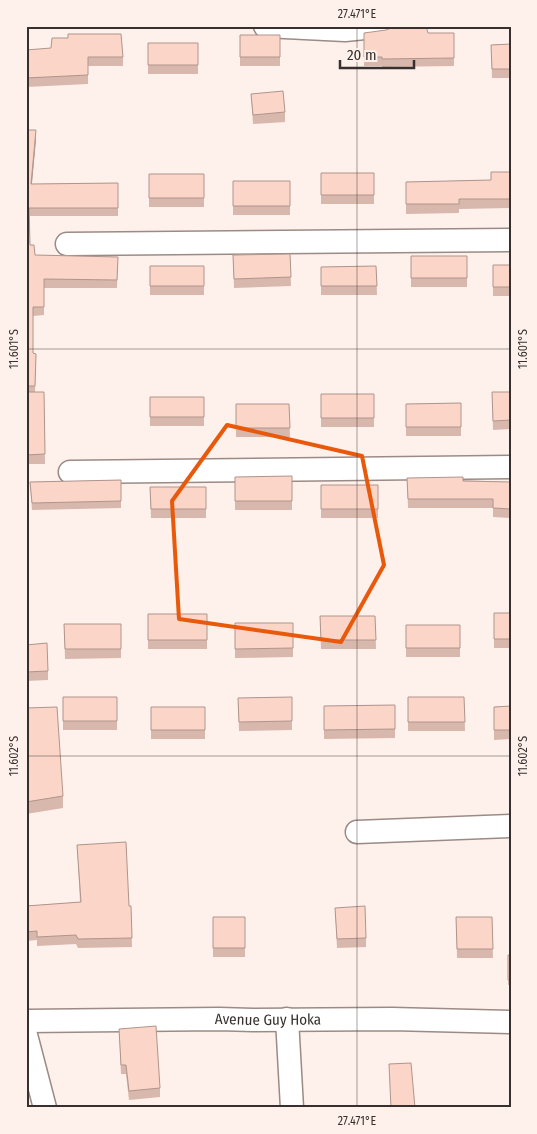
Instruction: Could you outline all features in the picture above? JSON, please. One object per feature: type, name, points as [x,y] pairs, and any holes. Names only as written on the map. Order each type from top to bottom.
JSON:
[{"type":"street","points":[[265,26],[345,30],[384,26]]},
{"type":"street","points":[[67,244],[511,240]]},
{"type":"street","points":[[70,472],[511,467]]},
{"type":"street","points":[[358,832],[511,826]]},
{"type":"street","points":[[287,1019],[292,1108]]},
{"type":"street","name":"Avenue Guy Hoka","points":[[26,1021],[287,1019],[511,1022]]},
{"type":"street","points":[[26,1035],[44,1108]]},
{"type":"highlighted area","points":[[227,425],[362,456],[384,565],[341,642],[179,619],[172,501]]},
{"type":"building","points":[[393,26],[426,26],[428,33],[454,33],[454,58],[382,59],[382,57],[364,57],[364,33],[386,30]]},
{"type":"building","points":[[68,34],[121,34],[123,57],[88,57],[88,75],[26,78],[26,50],[51,48],[52,38],[68,38]]},
{"type":"building","points":[[240,35],[280,35],[280,57],[240,57]]},
{"type":"building","points":[[148,43],[198,43],[198,65],[148,65]]},
{"type":"building","points":[[511,44],[511,69],[492,69],[491,45]]},
{"type":"building","points":[[283,91],[285,112],[253,115],[251,94]]},
{"type":"building","points":[[26,130],[36,130],[31,184],[118,183],[118,208],[29,208],[30,245],[34,245],[35,255],[118,257],[117,280],[44,279],[44,307],[33,307],[33,353],[36,354],[35,386],[26,386]]},
{"type":"building","points":[[491,172],[511,172],[511,199],[459,199],[459,204],[406,204],[406,182],[491,180]]},
{"type":"building","points":[[321,173],[374,173],[374,195],[321,195]]},
{"type":"building","points":[[149,174],[204,174],[204,198],[149,198]]},
{"type":"building","points":[[233,181],[290,181],[290,206],[233,206]]},
{"type":"building","points":[[290,254],[291,277],[234,279],[233,255]]},
{"type":"building","points":[[411,256],[467,256],[467,278],[411,278]]},
{"type":"building","points":[[493,265],[511,265],[511,287],[493,287]]},
{"type":"building","points":[[150,266],[204,266],[204,286],[150,286]]},
{"type":"building","points":[[376,266],[377,286],[321,286],[321,267]]},
{"type":"building","points":[[26,392],[44,392],[45,454],[26,455]]},
{"type":"building","points":[[492,392],[511,392],[511,420],[493,421]]},
{"type":"building","points":[[321,394],[374,394],[374,418],[321,418]]},
{"type":"building","points":[[150,397],[204,397],[204,417],[150,417]]},
{"type":"building","points":[[461,403],[461,427],[406,427],[406,404]]},
{"type":"building","points":[[236,404],[289,404],[290,428],[236,428]]},
{"type":"building","points":[[292,476],[292,501],[235,501],[235,477]]},
{"type":"building","points":[[463,477],[463,481],[511,482],[511,509],[493,508],[493,499],[408,499],[407,478]]},
{"type":"building","points":[[121,480],[121,501],[32,503],[30,482]]},
{"type":"building","points":[[321,485],[378,485],[378,509],[321,509]]},
{"type":"building","points":[[150,487],[206,487],[206,509],[151,509]]},
{"type":"building","points":[[494,613],[511,613],[511,639],[494,639]]},
{"type":"building","points":[[148,614],[207,614],[207,640],[148,640]]},
{"type":"building","points":[[320,616],[375,616],[376,640],[321,640]]},
{"type":"building","points":[[235,623],[293,623],[293,648],[235,649]]},
{"type":"building","points":[[64,624],[121,624],[121,649],[65,649]]},
{"type":"building","points":[[406,625],[460,625],[460,648],[406,648]]},
{"type":"building","points":[[47,643],[48,671],[26,672],[26,645]]},
{"type":"building","points":[[63,697],[117,697],[117,721],[63,721]]},
{"type":"building","points":[[292,697],[292,721],[239,722],[238,698]]},
{"type":"building","points":[[408,697],[464,697],[465,722],[408,722]]},
{"type":"building","points":[[395,705],[395,729],[324,730],[324,706]]},
{"type":"building","points":[[511,706],[511,730],[494,730],[494,707]]},
{"type":"building","points":[[57,707],[63,796],[26,802],[26,708]]},
{"type":"building","points":[[151,707],[205,707],[205,730],[151,730]]},
{"type":"building","points":[[126,842],[132,938],[78,939],[76,935],[37,937],[37,931],[26,932],[26,906],[81,902],[77,845]]},
{"type":"building","points":[[365,906],[366,938],[337,939],[335,908]]},
{"type":"building","points":[[213,917],[245,917],[245,948],[213,948]]},
{"type":"building","points":[[456,917],[492,917],[493,949],[457,949]]},
{"type":"building","points":[[508,955],[511,955],[511,980],[508,980]]},
{"type":"building","points":[[156,1026],[160,1088],[129,1091],[126,1065],[121,1065],[119,1029]]},
{"type":"building","points":[[411,1063],[415,1108],[391,1108],[389,1064]]}]
